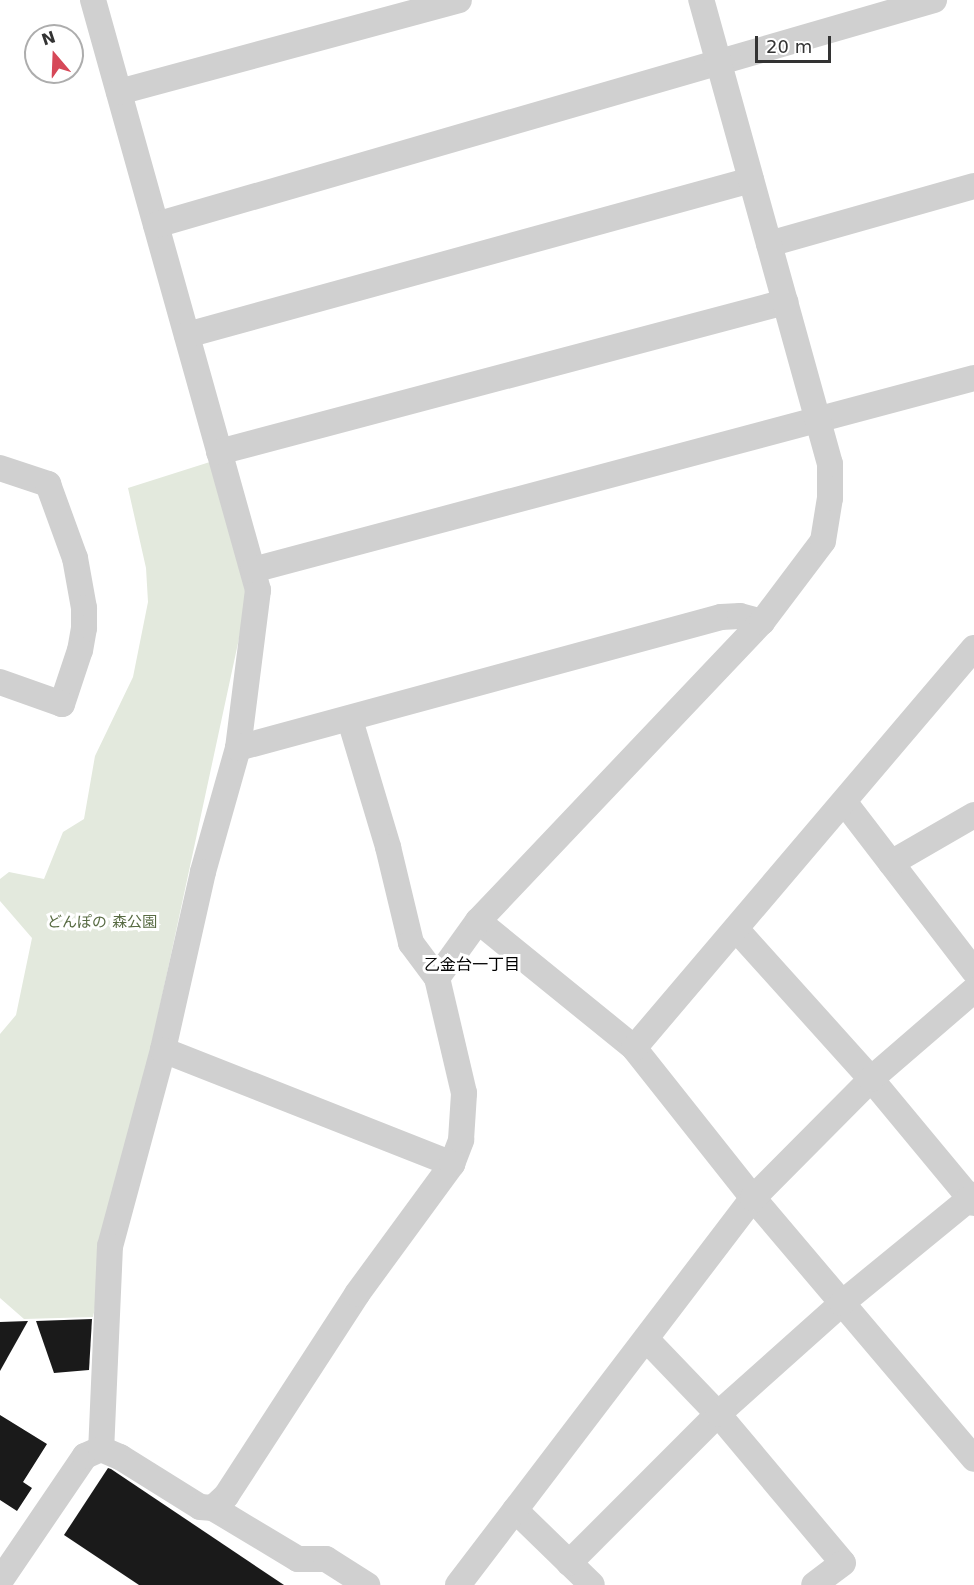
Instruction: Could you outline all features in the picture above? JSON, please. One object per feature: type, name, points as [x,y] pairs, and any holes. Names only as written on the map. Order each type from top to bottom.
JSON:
[{"type":"street","points":[[93,0],[258,590],[238,748],[203,872],[163,1050],[110,1246],[101,1449]]},
{"type":"street","points":[[119,92],[459,0]]},
{"type":"street","points":[[437,978],[478,921],[762,622],[822,541],[830,498],[830,464],[701,0]]},
{"type":"street","points":[[156,225],[934,0]]},
{"type":"street","points":[[187,335],[751,180]]},
{"type":"street","points":[[769,243],[974,186]]},
{"type":"street","points":[[219,452],[785,302]]},
{"type":"street","points":[[253,570],[974,378]]},
{"type":"street","points":[[0,468],[48,483],[75,558],[84,608],[84,628],[80,650],[62,704],[0,682]]},
{"type":"street","points":[[238,748],[350,720],[721,617],[740,616],[762,622]]},
{"type":"street","points":[[634,1048],[974,648]]},
{"type":"street","points":[[213,1508],[226,1496],[357,1294],[452,1164],[461,1140],[464,1093],[437,978],[411,943],[388,847],[350,720]]},
{"type":"street","points":[[844,803],[974,971]]},
{"type":"street","points":[[891,863],[974,815]]},
{"type":"street","points":[[478,921],[634,1048],[753,1198],[974,1459]]},
{"type":"street","points":[[569,1563],[718,1414],[842,1303],[973,1199],[870,1078],[736,929]]},
{"type":"street","points":[[458,1585],[753,1198],[870,1078],[974,990]]},
{"type":"street","points":[[163,1050],[452,1164]]},
{"type":"street","points":[[646,1339],[718,1414],[843,1563],[814,1585]]},
{"type":"street","points":[[0,1581],[85,1456],[101,1449],[120,1457],[200,1507],[213,1508],[298,1559],[326,1559],[366,1585]]},
{"type":"street","points":[[515,1510],[592,1585]]},
{"type":"green space","name":"どんぽの 森公園","points":[[213,461],[244,572],[246,606],[93,1317],[24,1319],[0,1298],[0,1034],[16,1015],[32,938],[0,901],[0,879],[9,872],[44,879],[63,832],[84,819],[95,756],[133,677],[148,602],[146,568],[128,488]]},
{"type":"building","points":[[92,1319],[89,1370],[54,1373],[36,1321]]},
{"type":"building","points":[[28,1321],[0,1371],[0,1322]]},
{"type":"building","points":[[0,1415],[47,1444],[23,1482],[32,1488],[17,1511],[0,1500]]},
{"type":"building","points":[[108,1468],[284,1585],[139,1585],[64,1535]]},
{"type":"district","name":"乙金台一丁目","points":[[472,965]]}]
